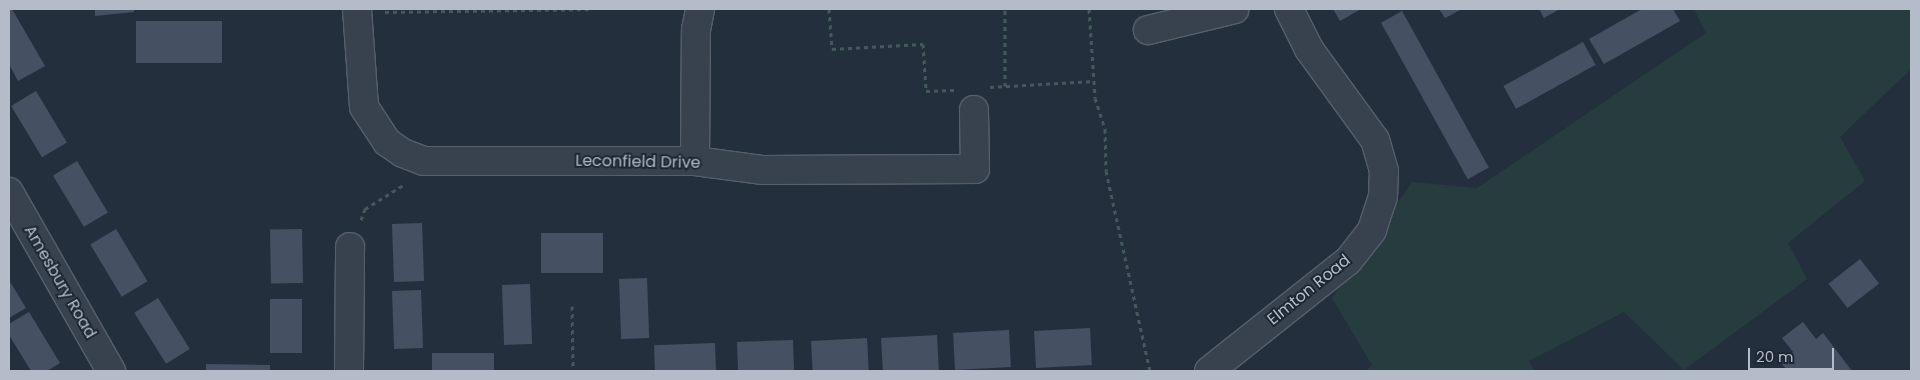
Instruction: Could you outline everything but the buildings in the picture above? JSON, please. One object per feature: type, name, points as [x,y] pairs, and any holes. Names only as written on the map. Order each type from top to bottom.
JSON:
[{"type":"street","points":[[695,161],[696,30],[700,9]]},
{"type":"street","points":[[1148,30],[1235,9]]},
{"type":"street","name":"Elmton Road","points":[[1209,371],[1348,261],[1372,230],[1383,197],[1384,171],[1375,140],[1309,49],[1288,9]]},
{"type":"street","name":"Leconfield Drive","points":[[357,10],[364,107],[387,142],[403,153],[424,161],[695,161],[763,170],[975,169],[980,99]]},
{"type":"street","name":"Amesbury Road","points":[[9,192],[111,371]]},
{"type":"street","points":[[349,371],[350,247]]},
{"type":"path","points":[[357,10],[589,9]]},
{"type":"path","points":[[830,9],[832,49],[923,44],[926,91],[956,89]]},
{"type":"path","points":[[1004,86],[1006,9]]},
{"type":"path","points":[[1089,9],[1095,98],[1105,129],[1106,171],[1150,371]]},
{"type":"path","points":[[980,99],[1004,86],[1094,81]]},
{"type":"path","points":[[350,247],[365,209],[410,181],[424,161]]},
{"type":"path","points":[[572,306],[573,371]]},
{"type":"green space","points":[[1694,9],[1911,9],[1911,69],[1840,137],[1865,181],[1788,243],[1807,279],[1684,370],[1624,312],[1529,361],[1534,371],[1366,371],[1372,365],[1332,298],[1412,182],[1477,188],[1706,33]]}]
